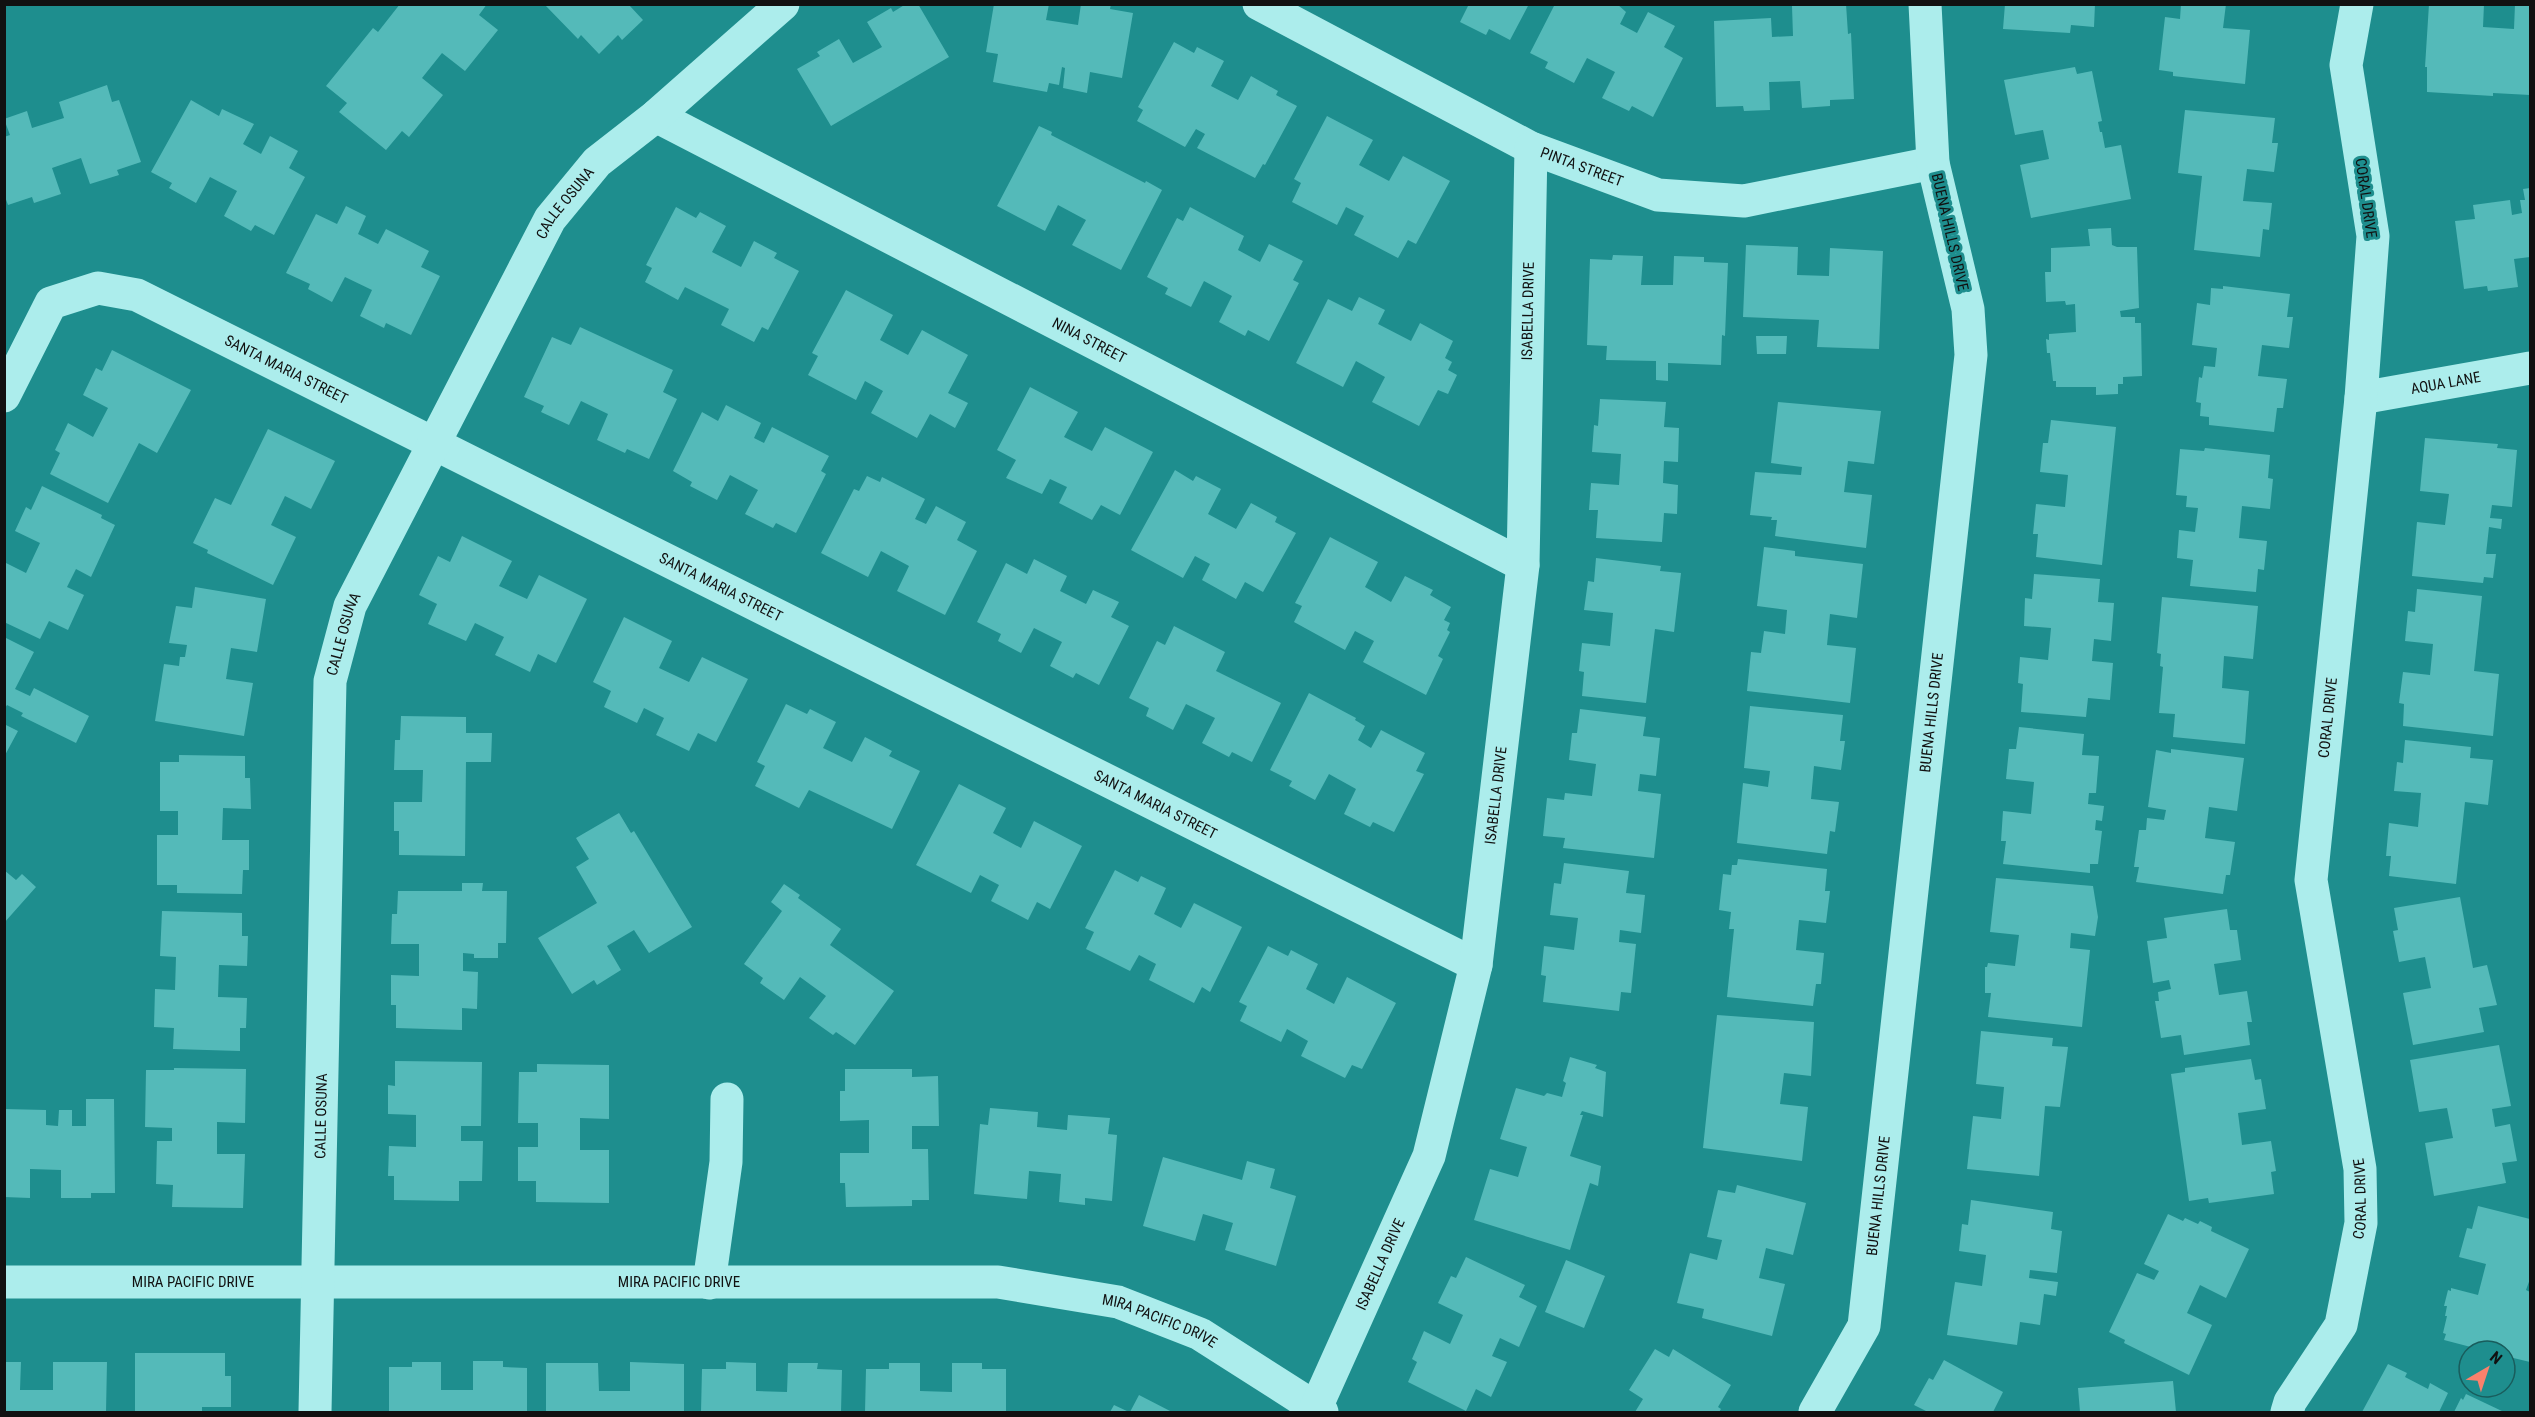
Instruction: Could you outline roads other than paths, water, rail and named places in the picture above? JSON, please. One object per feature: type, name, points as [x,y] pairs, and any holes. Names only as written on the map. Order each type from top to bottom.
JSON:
[{"type":"street","name":"CALLE OSUNA","points":[[315,1413],[330,681],[350,606],[550,219],[597,162],[656,116],[783,4]]},
{"type":"street","name":"PINTA STREET","points":[[1259,4],[1532,148],[1658,195],[1744,201],[1933,163]]},
{"type":"street","name":"BUENA HILLS DRIVE","points":[[1815,1413],[1864,1326],[1971,355],[1968,309],[1933,163],[1925,4]]},
{"type":"street","name":"CORAL DRIVE","points":[[2287,1413],[2290,1402],[2341,1325],[2361,1223],[2360,1168],[2311,880],[2361,398],[2373,236],[2346,65],[2357,4]]},
{"type":"street","name":"NINA STREET","points":[[656,116],[1523,565]]},
{"type":"street","name":"ISABELLA DRIVE","points":[[1317,1411],[1429,1156],[1476,965],[1523,565],[1532,148]]},
{"type":"street","name":"SANTA MARIA STREET","points":[[4,396],[51,303],[98,288],[137,295],[1476,965]]},
{"type":"street","name":"AQUA LANE","points":[[2361,398],[2530,368]]},
{"type":"street","points":[[709,1283],[726,1162],[728,1099]]},
{"type":"street","name":"MIRA PACIFIC DRIVE","points":[[4,1282],[317,1284],[998,1282],[1118,1302],[1200,1334],[1317,1411]]}]
